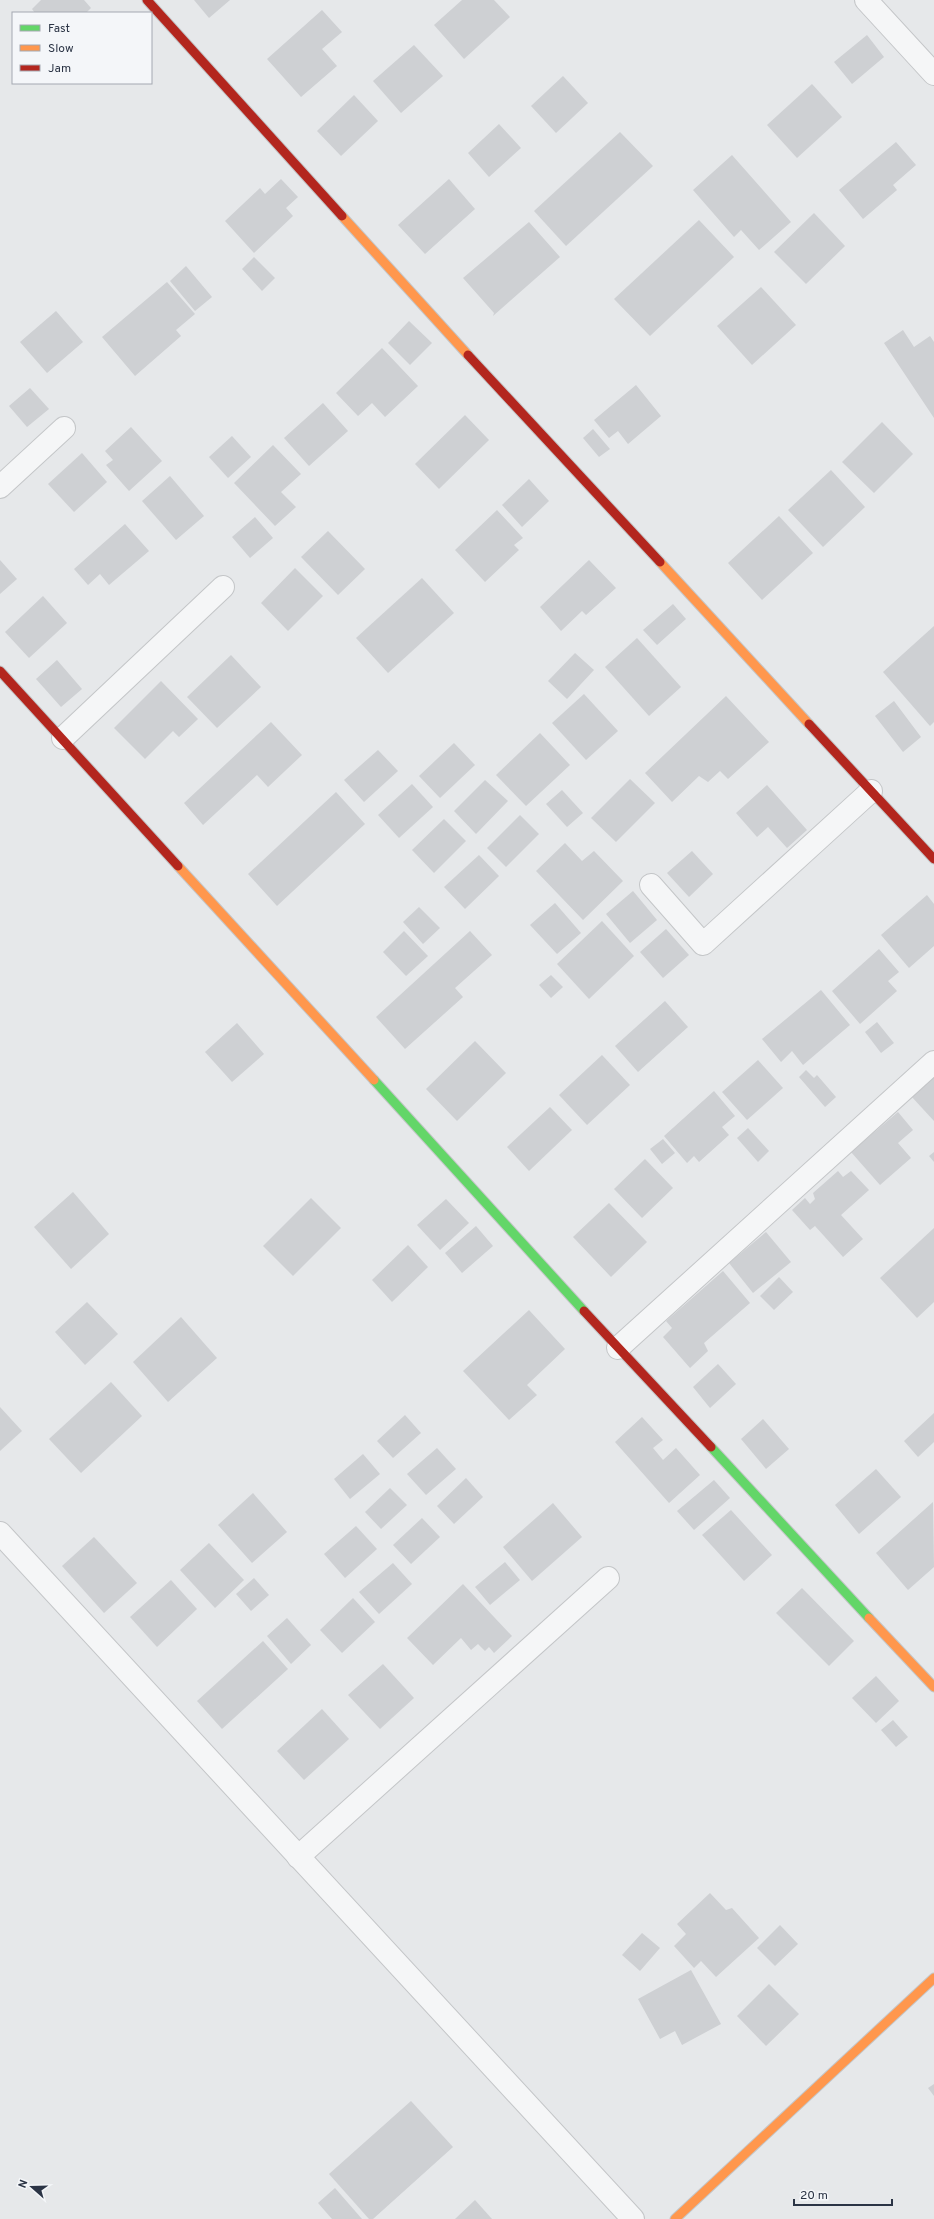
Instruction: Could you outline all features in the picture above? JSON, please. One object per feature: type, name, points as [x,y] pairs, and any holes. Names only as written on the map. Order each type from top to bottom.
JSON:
[{"type":"street","points":[[147,0],[389,269],[934,859]]},
{"type":"street","points":[[866,0],[934,74]]},
{"type":"street","points":[[0,487],[64,428]]},
{"type":"street","points":[[63,738],[223,587]]},
{"type":"street","points":[[0,671],[63,738],[618,1348],[934,1687]]},
{"type":"street","points":[[651,885],[703,944],[871,791]]},
{"type":"street","points":[[618,1348],[934,1062]]},
{"type":"street","points":[[0,1533],[633,2219]]},
{"type":"street","points":[[298,1857],[608,1578]]},
{"type":"street","points":[[675,2219],[934,1978]]},
{"type":"building","points":[[41,0],[84,0],[91,8],[87,12],[34,12],[32,9]]},
{"type":"building","points":[[194,0],[230,0],[209,18]]},
{"type":"building","points":[[462,0],[494,0],[510,17],[464,59],[434,25]]},
{"type":"building","points":[[322,10],[342,32],[322,49],[337,66],[301,97],[267,59]]},
{"type":"building","points":[[867,35],[884,57],[852,84],[834,62]]},
{"type":"building","points":[[414,45],[443,76],[401,113],[373,81]]},
{"type":"building","points":[[563,76],[588,103],[556,133],[531,106]]},
{"type":"building","points":[[812,84],[842,117],[797,158],[767,125]]},
{"type":"building","points":[[354,95],[378,121],[341,156],[317,131]]},
{"type":"building","points":[[499,124],[521,148],[489,177],[468,153]]},
{"type":"building","points":[[620,132],[653,166],[566,246],[534,211]]},
{"type":"building","points":[[896,142],[916,165],[893,185],[897,190],[863,219],[839,190]]},
{"type":"building","points":[[732,155],[791,222],[759,250],[741,230],[734,237],[693,190]]},
{"type":"building","points":[[281,179],[298,197],[286,208],[293,216],[254,253],[225,221],[260,188],[265,194]]},
{"type":"building","points":[[449,179],[475,209],[425,254],[398,225]]},
{"type":"building","points":[[814,213],[845,246],[806,284],[774,252]]},
{"type":"building","points":[[699,220],[734,257],[650,336],[614,299]]},
{"type":"building","points":[[529,222],[560,257],[493,316],[494,313],[463,278]]},
{"type":"building","points":[[254,257],[275,278],[262,291],[242,269]]},
{"type":"building","points":[[186,266],[212,297],[195,311],[170,281]]},
{"type":"building","points":[[167,282],[195,314],[176,330],[181,336],[135,376],[102,337]]},
{"type":"building","points":[[761,287],[796,325],[752,365],[717,326]]},
{"type":"building","points":[[56,311],[83,342],[47,373],[20,342]]},
{"type":"building","points":[[409,321],[432,343],[410,365],[388,343]]},
{"type":"building","points":[[903,330],[914,347],[930,336],[934,342],[934,418],[884,343]]},
{"type":"building","points":[[382,348],[418,386],[385,417],[372,403],[358,416],[336,393]]},
{"type":"building","points":[[636,385],[661,416],[628,444],[618,431],[609,438],[594,420]]},
{"type":"building","points":[[30,388],[49,409],[27,427],[9,406]]},
{"type":"building","points":[[323,403],[348,431],[309,466],[284,438]]},
{"type":"building","points":[[465,415],[489,440],[439,489],[415,464]]},
{"type":"building","points":[[882,422],[913,454],[874,493],[842,462]]},
{"type":"building","points":[[131,427],[162,461],[129,491],[106,465],[113,460],[105,451]]},
{"type":"building","points":[[593,429],[610,449],[599,457],[583,438]]},
{"type":"building","points":[[232,436],[251,457],[228,478],[209,457]]},
{"type":"building","points":[[273,445],[301,474],[281,492],[296,507],[275,526],[234,483]]},
{"type":"building","points":[[82,453],[107,482],[74,512],[48,484]]},
{"type":"building","points":[[831,470],[865,507],[823,547],[788,510]]},
{"type":"building","points":[[170,476],[204,516],[176,540],[142,501]]},
{"type":"building","points":[[529,479],[549,501],[522,527],[502,505]]},
{"type":"building","points":[[497,510],[523,538],[514,545],[519,550],[485,582],[455,550]]},
{"type":"building","points":[[779,516],[813,553],[762,600],[728,563]]},
{"type":"building","points":[[255,517],[273,538],[250,558],[232,537]]},
{"type":"building","points":[[125,524],[149,551],[109,585],[100,574],[88,585],[74,569]]},
{"type":"building","points":[[328,531],[365,569],[338,595],[301,557]]},
{"type":"building","points":[[0,560],[17,579],[0,594]]},
{"type":"building","points":[[589,560],[616,588],[586,615],[582,611],[561,631],[540,607]]},
{"type":"building","points":[[295,568],[323,596],[288,631],[261,603]]},
{"type":"building","points":[[422,578],[454,613],[388,673],[356,638]]},
{"type":"building","points":[[43,596],[67,623],[29,658],[5,632]]},
{"type":"building","points":[[673,604],[686,619],[657,645],[643,630]]},
{"type":"building","points":[[934,626],[934,722],[930,726],[883,672]]},
{"type":"building","points":[[637,638],[681,687],[649,716],[605,667]]},
{"type":"building","points":[[575,653],[594,670],[567,699],[548,681]]},
{"type":"building","points":[[231,655],[261,687],[217,728],[187,697]]},
{"type":"building","points":[[57,660],[82,689],[61,707],[36,679]]},
{"type":"building","points":[[161,681],[198,719],[179,737],[173,731],[145,759],[114,728]]},
{"type":"building","points":[[584,694],[618,731],[586,760],[552,723]]},
{"type":"building","points":[[726,696],[769,742],[728,779],[720,771],[708,782],[699,776],[672,802],[645,773]]},
{"type":"building","points":[[894,701],[921,737],[903,752],[875,716]]},
{"type":"building","points":[[271,722],[302,755],[268,787],[257,775],[203,825],[184,803]]},
{"type":"building","points":[[540,733],[570,765],[526,806],[496,775]]},
{"type":"building","points":[[454,743],[475,765],[440,798],[419,776]]},
{"type":"building","points":[[378,750],[398,771],[364,802],[344,780]]},
{"type":"building","points":[[630,779],[655,803],[616,842],[591,818]]},
{"type":"building","points":[[485,780],[508,801],[476,834],[454,811]]},
{"type":"building","points":[[412,784],[433,807],[399,838],[378,815]]},
{"type":"building","points":[[767,785],[807,830],[787,848],[768,827],[757,837],[736,813]]},
{"type":"building","points":[[562,790],[583,813],[567,827],[546,804]]},
{"type":"building","points":[[336,792],[365,824],[277,906],[248,874]]},
{"type":"building","points":[[520,815],[539,834],[506,867],[487,848]]},
{"type":"building","points":[[444,819],[466,841],[434,873],[412,850]]},
{"type":"building","points":[[565,843],[582,861],[594,851],[623,881],[583,920],[536,871]]},
{"type":"building","points":[[692,851],[713,874],[689,897],[667,873]]},
{"type":"building","points":[[479,855],[499,876],[465,909],[444,887]]},
{"type":"building","points":[[633,891],[657,920],[630,943],[606,914]]},
{"type":"building","points":[[927,895],[934,904],[934,946],[909,968],[881,935]]},
{"type":"building","points":[[555,903],[581,933],[557,954],[530,925]]},
{"type":"building","points":[[419,907],[440,928],[423,944],[403,922]]},
{"type":"building","points":[[602,921],[634,956],[589,999],[557,964]]},
{"type":"building","points":[[666,929],[689,955],[663,978],[640,952]]},
{"type":"building","points":[[404,931],[428,956],[406,976],[383,952]]},
{"type":"building","points":[[470,931],[492,955],[455,988],[463,997],[405,1049],[376,1017]]},
{"type":"building","points":[[879,949],[899,972],[888,981],[897,991],[860,1024],[832,991]]},
{"type":"building","points":[[551,975],[563,987],[551,998],[539,985]]},
{"type":"building","points":[[821,990],[850,1025],[803,1065],[792,1051],[781,1062],[762,1039]]},
{"type":"building","points":[[665,1001],[688,1027],[638,1072],[615,1046]]},
{"type":"building","points":[[877,1022],[894,1043],[881,1053],[865,1032]]},
{"type":"building","points":[[237,1023],[264,1054],[232,1082],[205,1052]]},
{"type":"building","points":[[475,1041],[506,1073],[457,1121],[426,1089]]},
{"type":"building","points":[[602,1055],[630,1085],[587,1125],[559,1095]]},
{"type":"building","points":[[758,1060],[783,1088],[747,1120],[722,1092]]},
{"type":"building","points":[[806,1070],[814,1078],[817,1075],[836,1097],[825,1107],[799,1077]]},
{"type":"building","points":[[934,1075],[934,1121],[911,1096]]},
{"type":"building","points":[[714,1091],[735,1116],[722,1127],[729,1135],[699,1162],[694,1156],[687,1163],[664,1136]]},
{"type":"building","points":[[550,1107],[572,1130],[529,1171],[507,1147]]},
{"type":"building","points":[[898,1112],[913,1130],[898,1143],[911,1158],[880,1185],[851,1152]]},
{"type":"building","points":[[748,1128],[769,1151],[758,1162],[737,1138]]},
{"type":"building","points":[[663,1139],[675,1153],[662,1164],[650,1149]]},
{"type":"building","points":[[934,1152],[934,1162],[929,1156]]},
{"type":"building","points":[[645,1159],[673,1188],[642,1218],[614,1189]]},
{"type":"building","points":[[838,1171],[843,1177],[851,1171],[869,1190],[841,1215],[863,1239],[843,1257],[815,1226],[810,1230],[792,1210],[805,1198],[810,1204],[815,1199],[813,1193]]},
{"type":"building","points":[[73,1192],[109,1234],[71,1269],[34,1227]]},
{"type":"building","points":[[311,1198],[341,1228],[293,1276],[263,1246]]},
{"type":"building","points":[[446,1199],[469,1223],[440,1250],[417,1225]]},
{"type":"building","points":[[609,1203],[647,1242],[611,1277],[573,1237]]},
{"type":"building","points":[[476,1226],[493,1246],[462,1273],[445,1253]]},
{"type":"building","points":[[934,1228],[934,1302],[917,1318],[880,1278]]},
{"type":"building","points":[[766,1232],[791,1262],[753,1293],[729,1263]]},
{"type":"building","points":[[408,1245],[428,1267],[392,1302],[372,1280]]},
{"type":"building","points":[[723,1271],[750,1303],[704,1343],[708,1351],[690,1368],[663,1337],[672,1328],[666,1321]]},
{"type":"building","points":[[779,1277],[793,1292],[774,1310],[760,1296]]},
{"type":"building","points":[[87,1302],[118,1334],[85,1365],[55,1332]]},
{"type":"building","points":[[529,1310],[565,1349],[527,1385],[537,1395],[509,1420],[463,1371]]},
{"type":"building","points":[[181,1317],[217,1358],[168,1402],[133,1362]]},
{"type":"building","points":[[718,1364],[736,1384],[710,1408],[693,1387]]},
{"type":"building","points":[[111,1382],[142,1416],[81,1473],[49,1439]]},
{"type":"building","points":[[0,1407],[22,1431],[0,1451]]},
{"type":"building","points":[[934,1413],[934,1442],[918,1457],[904,1441]]},
{"type":"building","points":[[405,1415],[421,1433],[393,1458],[377,1441]]},
{"type":"building","points":[[642,1417],[663,1440],[653,1448],[663,1460],[676,1448],[700,1475],[669,1503],[615,1442]]},
{"type":"building","points":[[763,1419],[789,1449],[766,1469],[741,1439]]},
{"type":"building","points":[[437,1448],[456,1469],[426,1495],[407,1474]]},
{"type":"building","points":[[363,1454],[380,1474],[350,1499],[334,1479]]},
{"type":"building","points":[[876,1469],[901,1497],[859,1534],[835,1505]]},
{"type":"building","points":[[466,1478],[483,1497],[454,1524],[437,1506]]},
{"type":"building","points":[[714,1480],[730,1498],[694,1530],[677,1511]]},
{"type":"building","points":[[390,1488],[407,1505],[381,1529],[365,1512]]},
{"type":"building","points":[[253,1493],[287,1532],[252,1563],[218,1525]]},
{"type":"building","points":[[933,1502],[934,1567],[908,1590],[876,1553]]},
{"type":"building","points":[[553,1503],[582,1537],[532,1581],[503,1547]]},
{"type":"building","points":[[731,1510],[772,1555],[744,1581],[702,1535]]},
{"type":"building","points":[[422,1518],[440,1537],[411,1564],[393,1545]]},
{"type":"building","points":[[356,1526],[377,1549],[345,1578],[324,1554]]},
{"type":"building","points":[[94,1537],[137,1583],[104,1613],[62,1566]]},
{"type":"building","points":[[209,1543],[244,1580],[215,1608],[180,1570]]},
{"type":"building","points":[[505,1562],[520,1580],[490,1605],[475,1587]]},
{"type":"building","points":[[393,1563],[412,1584],[379,1614],[359,1592]]},
{"type":"building","points":[[254,1578],[269,1595],[251,1611],[236,1594]]},
{"type":"building","points":[[171,1580],[197,1609],[157,1647],[130,1617]]},
{"type":"building","points":[[463,1584],[512,1636],[494,1653],[489,1647],[485,1651],[478,1644],[471,1650],[461,1638],[433,1665],[407,1638]]},
{"type":"building","points":[[802,1588],[854,1641],[829,1666],[776,1613]]},
{"type":"building","points":[[353,1598],[375,1622],[342,1653],[320,1630]]},
{"type":"building","points":[[287,1618],[311,1645],[291,1664],[267,1636]]},
{"type":"building","points":[[263,1641],[288,1669],[222,1729],[197,1701]]},
{"type":"building","points":[[383,1664],[414,1698],[380,1729],[348,1695]]},
{"type":"building","points":[[876,1676],[899,1701],[876,1723],[852,1698]]},
{"type":"building","points":[[322,1709],[349,1739],[304,1780],[277,1751]]},
{"type":"building","points":[[893,1720],[908,1737],[896,1747],[881,1730]]},
{"type":"building","points":[[710,1893],[726,1910],[732,1908],[759,1938],[716,1977],[701,1961],[694,1968],[674,1946],[686,1934],[677,1924]]},
{"type":"building","points":[[780,1925],[798,1944],[775,1966],[757,1948]]},
{"type":"building","points":[[642,1933],[660,1948],[640,1971],[622,1955]]},
{"type":"building","points":[[691,1970],[721,2024],[682,2045],[675,2031],[660,2039],[638,1999]]},
{"type":"building","points":[[769,1984],[799,2014],[766,2046],[737,2016]]},
{"type":"building","points":[[934,2084],[934,2096],[928,2088]]},
{"type":"building","points":[[411,2101],[453,2147],[373,2219],[369,2219],[329,2174]]},
{"type":"building","points":[[335,2188],[362,2219],[332,2219],[318,2203]]},
{"type":"building","points":[[475,2200],[492,2219],[455,2219]]},
{"type":"traffic: fast","points":[[374,1080],[584,1311]]},
{"type":"traffic: fast","points":[[711,1447],[869,1618]]},
{"type":"traffic: slow","points":[[342,216],[468,355]]},
{"type":"traffic: slow","points":[[660,562],[809,724]]},
{"type":"traffic: slow","points":[[178,866],[374,1080]]},
{"type":"traffic: slow","points":[[869,1618],[934,1687]]},
{"type":"traffic: slow","points":[[675,2219],[934,1978]]},
{"type":"traffic: jam","points":[[147,0],[342,216]]},
{"type":"traffic: jam","points":[[468,355],[660,562]]},
{"type":"traffic: jam","points":[[0,671],[178,866]]},
{"type":"traffic: jam","points":[[809,724],[934,859]]},
{"type":"traffic: jam","points":[[584,1311],[711,1447]]}]
